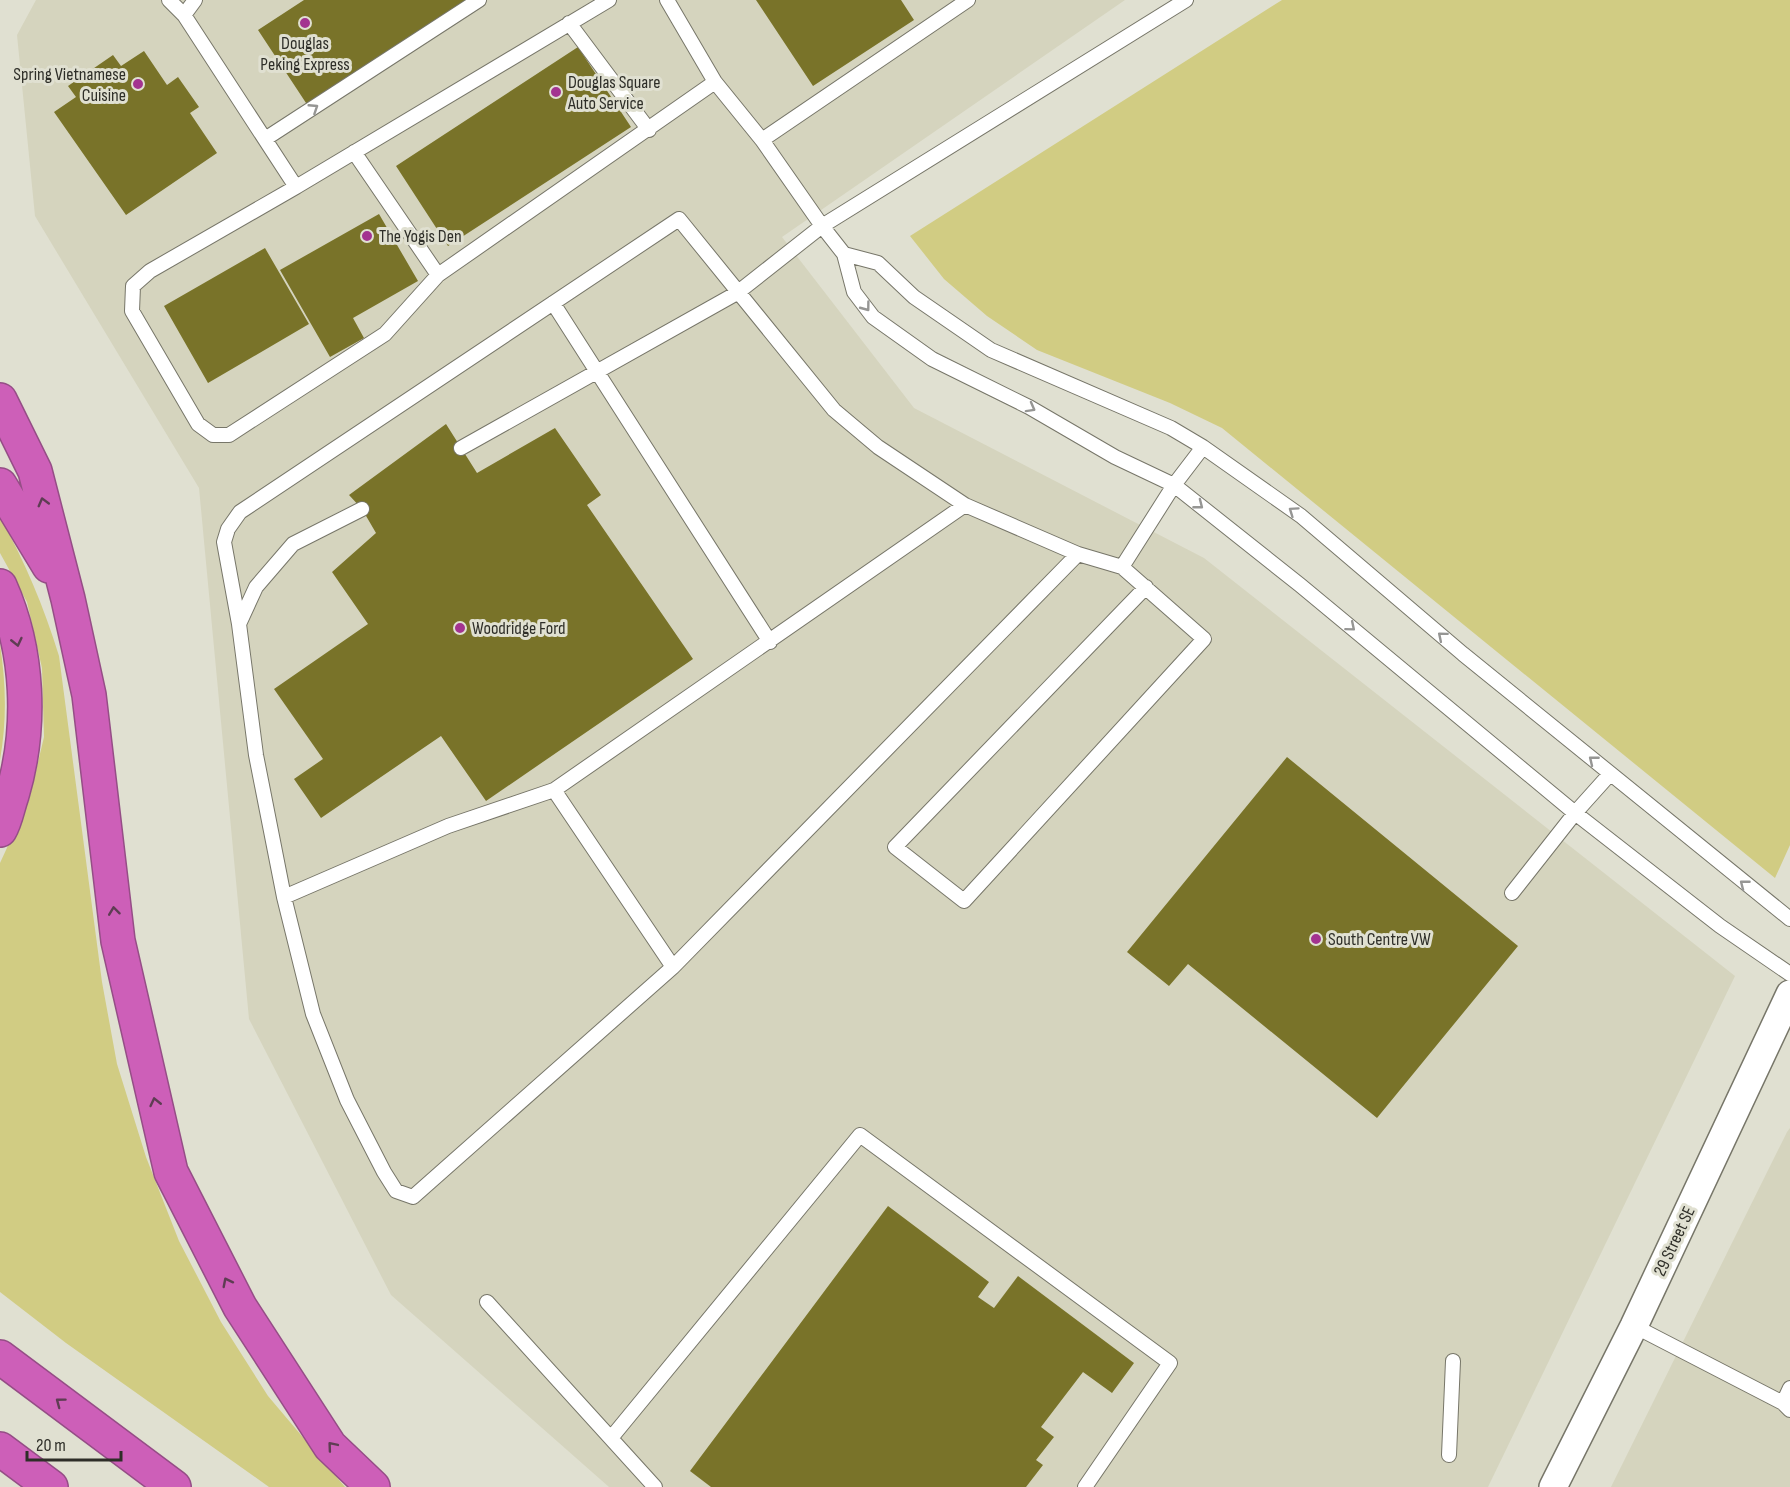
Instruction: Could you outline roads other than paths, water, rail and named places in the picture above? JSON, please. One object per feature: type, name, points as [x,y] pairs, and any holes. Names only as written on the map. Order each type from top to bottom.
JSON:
[{"type":"highway","points":[[0,400],[35,471],[68,599],[89,695],[118,941],[171,1172],[240,1307],[330,1446],[373,1487]]},
{"type":"highway","points":[[0,485],[68,599]]},
{"type":"highway","points":[[0,586],[8,605],[24,672],[22,760],[0,830]]},
{"type":"highway","points":[[0,1357],[174,1487]]},
{"type":"highway","points":[[0,1449],[51,1487]]},
{"type":"street","name":"29 Street SE","points":[[1553,1487],[1634,1326],[1790,994]]},
{"type":"lane","points":[[169,0],[184,15],[296,187]]},
{"type":"lane","points":[[184,15],[195,0]]},
{"type":"lane","points":[[265,139],[479,0]]},
{"type":"lane","points":[[609,0],[296,187],[150,270],[133,286],[132,311],[198,424],[213,435],[229,435],[385,334],[438,275],[715,82]]},
{"type":"lane","points":[[667,0],[715,82],[762,140],[844,254],[854,292],[873,317],[932,359],[1029,407],[1115,457],[1174,485],[1300,585],[1575,813],[1720,926],[1790,974]]},
{"type":"lane","points":[[762,140],[968,0]]},
{"type":"lane","points":[[461,448],[737,293],[822,226],[1186,0]]},
{"type":"lane","points":[[569,23],[649,130]]},
{"type":"lane","points":[[354,152],[438,275]]},
{"type":"lane","points":[[1078,554],[673,966],[413,1197],[396,1191],[347,1100],[313,1014],[284,897],[256,755],[239,624],[224,542],[228,529],[240,512],[679,219],[834,410],[878,447],[965,505],[1078,554],[1122,567],[1146,587],[1204,639],[964,901],[895,847],[1146,587]]},
{"type":"lane","points":[[844,254],[878,263],[914,297],[991,350],[1171,428],[1203,447],[1301,516],[1610,774],[1790,919]]},
{"type":"lane","points":[[553,303],[594,372],[770,642]]},
{"type":"lane","points":[[1122,567],[1174,485],[1203,447]]},
{"type":"lane","points":[[284,897],[448,825],[554,790],[965,505]]},
{"type":"lane","points":[[239,624],[256,587],[293,544],[362,509]]},
{"type":"lane","points":[[1512,893],[1575,813],[1610,774]]},
{"type":"lane","points":[[554,790],[673,966]]},
{"type":"lane","points":[[610,1438],[860,1136],[1170,1363],[1085,1487]]},
{"type":"lane","points":[[487,1302],[655,1487]]},
{"type":"lane","points":[[1634,1326],[1786,1406],[1790,1388]]},
{"type":"lane","points":[[1449,1455],[1453,1361]]},
{"type":"place","name":"Douglas Peking Express","points":[[305,23]]},
{"type":"place","name":"Spring Vietnamese Cuisine","points":[[138,84]]},
{"type":"place","name":"Douglas Square Auto Service","points":[[556,92]]},
{"type":"place","name":"The Yogis Den","points":[[367,236]]},
{"type":"place","name":"Woodridge Ford","points":[[460,628]]},
{"type":"place","name":"South Centre VW","points":[[1316,939]]}]
